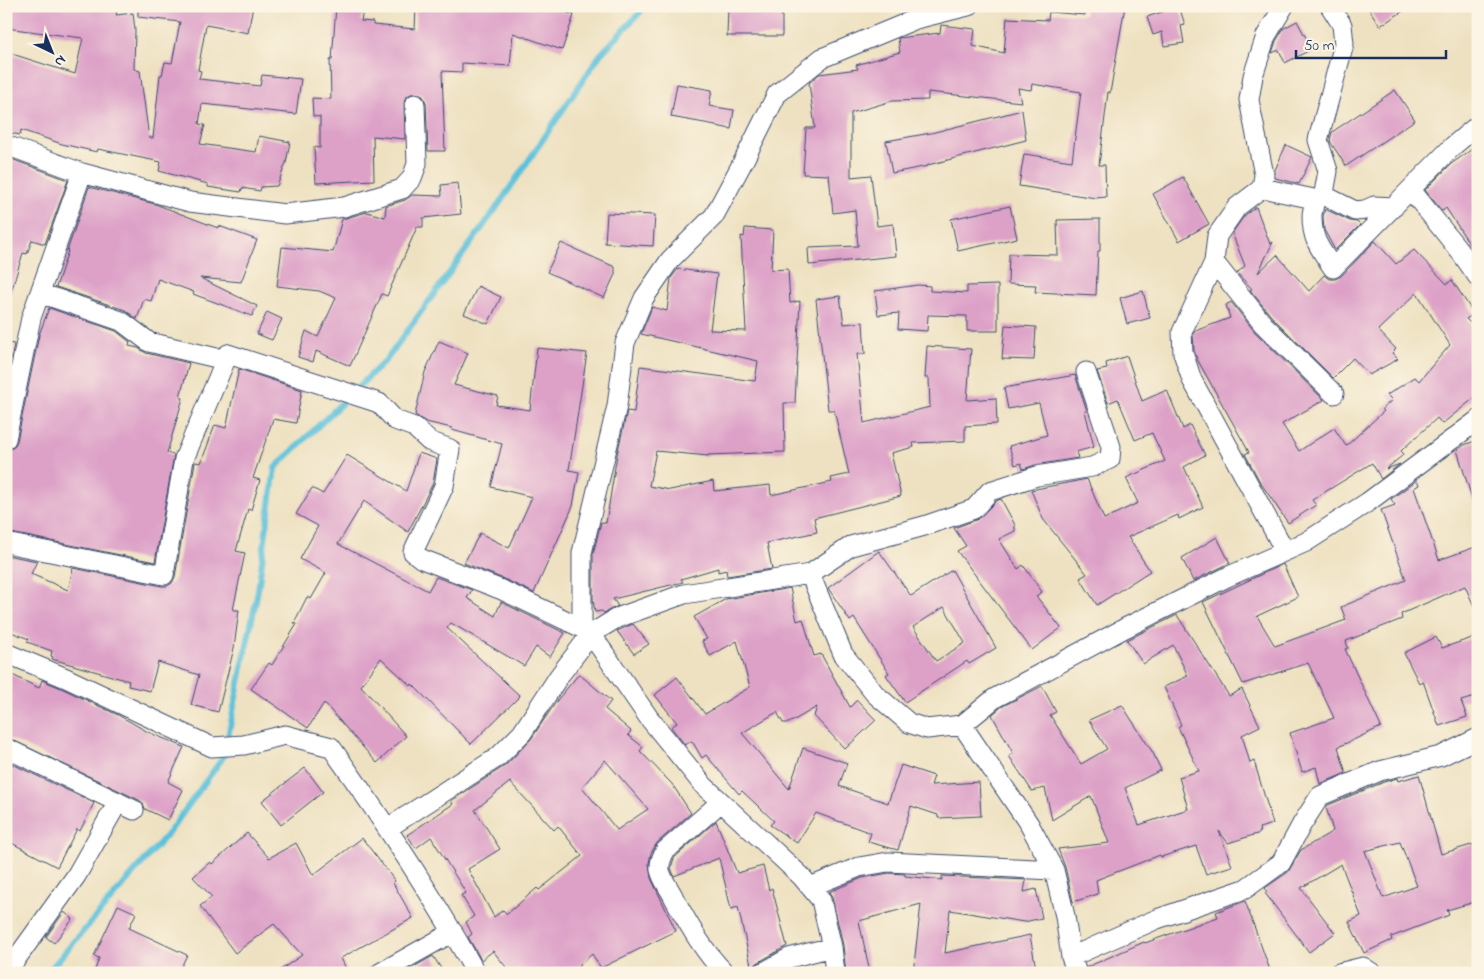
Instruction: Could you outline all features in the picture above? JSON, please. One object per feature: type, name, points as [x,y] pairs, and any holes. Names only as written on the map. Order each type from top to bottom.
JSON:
[{"type":"street","points":[[587,631],[582,553],[617,406],[625,343],[644,298],[670,260],[714,216],[777,94],[822,58],[916,19],[968,6]]},
{"type":"street","points":[[1284,6],[1266,36],[1253,76],[1249,100],[1264,174],[1262,188],[1237,207],[1217,236],[1214,262],[1182,332],[1183,353],[1192,380],[1285,551]]},
{"type":"street","points":[[1330,6],[1342,25],[1344,44],[1318,140],[1328,170],[1324,193],[1329,199],[1355,211],[1365,210],[1374,206],[1394,207]]},
{"type":"street","points":[[6,145],[82,173],[190,202],[286,214],[344,207],[402,189],[412,178],[417,164],[415,104]]},
{"type":"street","points":[[1262,188],[1314,200],[1312,213],[1314,239],[1333,268],[1453,146],[1478,125]]},
{"type":"street","points":[[6,439],[31,318],[82,173]]},
{"type":"street","points":[[1411,190],[1478,277]]},
{"type":"street","points":[[1214,262],[1263,324],[1334,394]]},
{"type":"street","points":[[40,292],[120,321],[149,342],[221,359],[228,354]]},
{"type":"street","points":[[228,354],[379,403],[395,420],[414,427],[428,441],[450,449],[444,486],[413,552],[422,559],[502,590],[587,631],[649,718],[704,786],[801,876],[821,900],[832,947],[835,973]]},
{"type":"street","points":[[6,543],[164,575],[184,459],[228,354]]},
{"type":"street","points":[[388,828],[498,757],[522,733],[587,631],[684,594],[810,574],[851,546],[924,526],[974,509],[990,491],[1037,476],[1092,467],[1110,459],[1111,447],[1086,372]]},
{"type":"street","points":[[810,574],[842,654],[875,694],[909,723],[927,729],[962,725],[995,698],[1125,628],[1227,576],[1306,542],[1368,502],[1478,420]]},
{"type":"street","points":[[6,653],[66,678],[212,747],[244,745],[286,736],[331,747],[388,828],[453,932],[476,973]]},
{"type":"street","points":[[962,725],[1029,824],[1054,870],[1066,916],[1074,965],[1157,919],[1245,890],[1281,863],[1320,796],[1380,771],[1441,756],[1478,738]]},
{"type":"street","points":[[6,748],[126,806],[6,973]]},
{"type":"street","points":[[721,802],[665,851],[660,869],[664,880],[693,932],[710,958],[725,973]]},
{"type":"street","points":[[810,887],[859,867],[888,862],[1054,870]]},
{"type":"street","points":[[380,973],[453,932]]},
{"type":"street","points":[[762,973],[789,958],[832,947]]},
{"type":"street","points":[[1339,973],[1364,967],[1372,973]]},
{"type":"building","points":[[6,6],[118,6],[116,15],[133,13],[135,30],[134,69],[140,71],[149,138],[153,138],[160,75],[162,75],[165,62],[172,63],[180,22],[138,17],[138,6],[253,6],[248,33],[206,25],[198,70],[201,71],[199,79],[260,86],[262,75],[301,79],[296,114],[202,104],[199,124],[205,125],[200,144],[256,152],[259,136],[290,142],[286,163],[277,186],[261,187],[260,191],[242,188],[241,192],[208,187],[208,184],[159,171],[161,162],[98,149],[97,152],[62,144],[21,130],[20,135],[6,132],[6,52],[75,74],[83,38],[6,28]]},
{"type":"building","points":[[336,6],[364,6],[361,21],[373,22],[373,25],[415,29],[416,6],[547,6],[574,15],[562,50],[513,33],[510,66],[462,63],[462,72],[442,71],[445,151],[428,151],[426,103],[421,94],[414,93],[405,98],[405,139],[373,136],[374,180],[316,183],[314,147],[320,148],[320,117],[313,116],[312,98],[331,99],[330,60],[332,60]]},
{"type":"building","points":[[728,6],[782,6],[782,36],[727,36]]},
{"type":"building","points":[[1085,6],[1125,6],[1110,93],[1108,92],[1099,165],[1105,165],[1106,197],[1096,198],[1019,186],[1024,154],[1072,161],[1081,92],[1032,84],[1031,90],[1018,88],[1021,102],[928,92],[928,100],[892,101],[851,113],[851,177],[871,175],[877,226],[893,224],[896,256],[809,265],[808,248],[858,246],[855,210],[833,213],[829,175],[803,174],[806,128],[815,128],[809,83],[819,74],[858,69],[856,65],[900,52],[898,38],[940,33],[941,25],[975,29],[973,46],[1004,53],[1007,18],[1048,20],[1049,12],[1085,15]]},
{"type":"building","points":[[1179,6],[1185,25],[1181,26],[1184,43],[1164,46],[1162,32],[1153,35],[1147,17]]},
{"type":"building","points":[[1367,6],[1411,6],[1380,26]]},
{"type":"building","points":[[1297,21],[1312,49],[1285,63],[1279,50],[1272,53],[1276,41],[1284,28]]},
{"type":"building","points":[[677,84],[712,90],[709,106],[734,110],[731,129],[671,117]]},
{"type":"building","points":[[1395,90],[1415,120],[1346,166],[1331,143],[1332,132]]},
{"type":"building","points":[[1022,110],[1026,140],[928,166],[892,173],[886,141],[931,133]]},
{"type":"building","points":[[1286,145],[1312,157],[1299,184],[1275,178],[1275,170]]},
{"type":"building","points":[[1478,145],[1478,257],[1446,208],[1442,211],[1425,190],[1451,164]]},
{"type":"building","points":[[6,157],[68,180],[45,244],[32,240],[27,254],[23,253],[10,295],[6,294]]},
{"type":"building","points":[[1183,177],[1209,224],[1179,241],[1153,194]]},
{"type":"building","points":[[458,183],[461,214],[423,218],[423,227],[417,227],[387,296],[382,294],[350,366],[316,351],[313,362],[298,357],[306,331],[318,337],[336,298],[319,291],[277,286],[282,247],[333,252],[342,219],[367,212],[385,217],[386,206],[405,200],[412,195],[442,196],[441,185]]},
{"type":"building","points":[[89,187],[155,204],[218,228],[219,226],[257,240],[241,282],[200,278],[257,306],[252,316],[158,279],[151,301],[144,299],[137,319],[125,310],[56,287]]},
{"type":"building","points":[[1010,206],[1017,238],[958,251],[951,219]]},
{"type":"building","points":[[1256,207],[1270,244],[1273,242],[1258,273],[1277,255],[1309,291],[1324,275],[1329,279],[1341,276],[1375,241],[1396,264],[1414,250],[1447,284],[1452,280],[1474,314],[1466,319],[1478,330],[1478,395],[1442,424],[1437,418],[1401,451],[1403,455],[1386,469],[1400,464],[1381,479],[1372,463],[1312,500],[1316,505],[1288,523],[1260,482],[1245,454],[1249,452],[1197,359],[1194,351],[1193,334],[1195,331],[1230,318],[1226,305],[1231,302],[1255,332],[1324,400],[1282,424],[1299,451],[1334,428],[1346,446],[1384,411],[1382,409],[1392,400],[1387,395],[1415,377],[1419,381],[1450,345],[1417,293],[1378,330],[1396,349],[1392,353],[1398,359],[1369,375],[1353,358],[1333,378],[1271,316],[1250,290],[1252,289],[1237,273],[1245,266],[1232,233],[1245,215]]},
{"type":"building","points":[[1325,209],[1360,225],[1335,250],[1324,230],[1323,216]]},
{"type":"building","points":[[607,213],[655,215],[653,246],[605,243]]},
{"type":"building","points":[[1100,219],[1100,251],[1098,251],[1096,295],[1035,292],[1036,285],[1008,284],[1009,254],[1058,255],[1057,220]]},
{"type":"building","points":[[745,228],[773,230],[771,270],[788,269],[790,303],[800,301],[795,403],[784,403],[785,452],[708,456],[656,451],[649,486],[670,490],[713,481],[714,491],[770,485],[771,495],[832,482],[831,478],[849,474],[834,410],[828,410],[816,299],[840,296],[844,324],[863,322],[865,354],[857,354],[864,423],[930,407],[929,378],[925,378],[927,346],[971,349],[967,400],[996,398],[997,424],[965,426],[965,441],[913,443],[914,447],[891,453],[901,496],[814,518],[817,532],[767,543],[772,569],[727,576],[726,570],[718,572],[718,568],[681,579],[683,582],[613,599],[618,606],[604,613],[602,611],[595,612],[593,599],[593,554],[601,522],[606,523],[617,455],[627,411],[634,412],[640,366],[755,381],[758,361],[641,334],[652,307],[667,311],[671,278],[678,269],[717,274],[710,330],[746,331],[741,236],[744,237]]},
{"type":"building","points":[[561,243],[615,267],[615,274],[604,298],[547,272]]},
{"type":"building","points":[[918,285],[930,286],[930,291],[967,293],[967,286],[998,285],[998,331],[967,331],[967,316],[928,315],[927,331],[898,329],[899,313],[878,315],[875,291]]},
{"type":"building","points":[[478,286],[501,297],[488,324],[464,314]]},
{"type":"building","points":[[1143,291],[1150,318],[1127,324],[1120,298]]},
{"type":"building","points":[[49,308],[116,331],[130,342],[129,346],[138,348],[146,353],[189,363],[180,397],[183,398],[167,453],[174,455],[155,562],[6,532],[6,456],[8,450],[14,447],[17,441],[39,335]]},
{"type":"building","points":[[267,312],[282,319],[272,340],[257,334]]},
{"type":"building","points":[[1005,325],[1036,327],[1034,360],[1002,359]]},
{"type":"building","points":[[439,341],[468,353],[454,385],[498,396],[496,405],[530,410],[537,348],[587,353],[569,470],[579,472],[573,506],[534,593],[464,563],[480,533],[509,548],[532,497],[491,487],[502,444],[426,422],[415,415],[425,372]]},
{"type":"building","points":[[6,343],[14,344],[8,376],[6,376]]},
{"type":"building","points":[[1127,356],[1142,401],[1167,390],[1183,429],[1190,425],[1205,455],[1184,467],[1203,507],[1179,519],[1178,515],[1128,537],[1150,571],[1097,605],[1080,578],[1087,574],[1043,519],[1031,490],[1087,479],[1104,519],[1138,503],[1126,478],[1165,461],[1152,433],[1135,440],[1118,399],[1108,403],[1097,371],[1107,369],[1106,363]]},
{"type":"building","points":[[239,369],[302,390],[296,423],[273,419],[253,478],[260,480],[251,510],[248,509],[236,551],[245,553],[233,610],[239,610],[234,648],[218,712],[191,705],[199,675],[158,662],[150,691],[128,686],[129,681],[52,659],[52,651],[27,642],[29,639],[6,630],[6,555],[37,561],[31,574],[68,590],[73,568],[162,586],[172,583],[175,577],[195,462],[201,463],[215,425],[226,428]]},
{"type":"building","points":[[1075,375],[1087,411],[1085,411],[1094,447],[1076,452],[1078,458],[1035,465],[1023,469],[1021,463],[1015,465],[1009,446],[1047,435],[1039,403],[1008,409],[1004,388]]},
{"type":"building","points":[[1478,440],[1478,505],[1474,505],[1457,450],[1464,445]]},
{"type":"building","points":[[419,453],[437,459],[433,483],[408,532],[364,501],[338,544],[428,591],[436,577],[472,590],[467,598],[495,616],[501,602],[565,633],[550,657],[536,647],[524,666],[451,623],[447,628],[520,696],[471,744],[412,684],[411,686],[381,658],[361,686],[406,736],[377,763],[324,703],[308,728],[251,689],[269,663],[272,665],[297,624],[294,623],[307,597],[311,599],[326,573],[300,559],[318,526],[296,514],[312,488],[323,494],[347,455],[406,491]]},
{"type":"building","points":[[1417,480],[1419,485],[1414,488],[1439,560],[1478,546],[1478,615],[1465,586],[1401,614],[1402,619],[1346,641],[1348,648],[1345,649],[1381,727],[1338,747],[1346,773],[1320,784],[1316,767],[1302,772],[1290,733],[1334,718],[1308,663],[1243,684],[1203,602],[1283,564],[1298,597],[1257,616],[1275,646],[1346,620],[1341,607],[1406,580],[1381,510],[1395,505],[1391,499]]},
{"type":"building","points":[[1001,499],[1015,525],[1015,531],[999,539],[1018,569],[1023,565],[1042,592],[1036,596],[1061,628],[1032,650],[957,551],[966,546],[954,528],[978,519],[996,501]]},
{"type":"building","points":[[1217,537],[1230,563],[1193,581],[1182,558]]},
{"type":"building","points":[[879,551],[911,596],[952,570],[996,648],[969,664],[967,661],[905,702],[886,675],[889,673],[854,618],[850,621],[828,588]],"holes":[[[944,607],[965,643],[936,661],[913,627]]]},
{"type":"building","points":[[790,588],[797,621],[803,619],[814,656],[821,654],[850,707],[857,700],[876,720],[845,749],[814,716],[817,707],[789,723],[783,723],[777,712],[742,733],[789,789],[803,748],[847,763],[839,786],[888,803],[901,765],[934,776],[931,785],[979,782],[981,816],[938,818],[938,815],[911,806],[898,850],[868,842],[871,833],[816,813],[797,843],[770,825],[774,821],[742,791],[739,794],[706,755],[702,758],[692,741],[685,745],[671,727],[677,723],[655,695],[677,677],[705,714],[750,687],[737,641],[710,656],[702,641],[707,639],[694,617],[726,599]]},
{"type":"building","points":[[1177,615],[1229,696],[1242,689],[1260,726],[1242,735],[1250,763],[1254,761],[1273,824],[1259,828],[1260,833],[1228,843],[1219,831],[1232,866],[1206,874],[1196,846],[1161,857],[1160,855],[1096,880],[1098,894],[1073,902],[1065,867],[1058,849],[1109,843],[1091,796],[1052,820],[1045,788],[1032,791],[1009,756],[1013,753],[992,715],[1001,707],[1042,686],[1056,712],[1050,715],[1081,764],[1107,749],[1089,720],[1122,705],[1153,753],[1161,770],[1125,788],[1139,825],[1188,809],[1179,777],[1199,771],[1178,727],[1181,725],[1164,687],[1188,676],[1173,645],[1143,664],[1127,640]]},
{"type":"building","points":[[633,624],[649,644],[634,654],[617,631]]},
{"type":"building","points":[[1478,636],[1478,696],[1461,701],[1467,717],[1439,726],[1423,681],[1419,683],[1404,653],[1436,637],[1442,648]]},
{"type":"building","points":[[6,672],[39,688],[42,680],[61,688],[118,715],[148,732],[184,747],[168,782],[183,790],[168,820],[145,809],[143,803],[139,800],[6,737]]},
{"type":"building","points":[[579,674],[611,701],[605,709],[631,731],[628,735],[643,747],[640,751],[672,784],[691,813],[657,843],[651,853],[649,863],[651,878],[676,931],[601,968],[592,954],[571,973],[511,973],[493,951],[481,960],[468,937],[472,934],[466,922],[474,916],[461,895],[466,893],[431,837],[416,848],[407,835],[453,804],[451,801],[506,765],[531,739],[558,699]],"holes":[[[605,760],[648,809],[617,830],[582,787]],[[510,782],[554,830],[558,826],[582,856],[539,890],[537,888],[507,914],[503,910],[494,917],[468,869],[500,849],[475,810]]]},
{"type":"building","points":[[6,761],[94,803],[80,831],[77,829],[57,867],[6,840]]},
{"type":"building","points":[[305,768],[323,792],[281,825],[262,801]]},
{"type":"building","points":[[1419,775],[1441,854],[1478,843],[1478,901],[1447,910],[1449,915],[1391,937],[1392,940],[1364,953],[1349,922],[1361,916],[1341,864],[1301,888],[1335,933],[1309,952],[1265,893],[1267,892],[1265,888],[1288,872],[1301,850],[1333,831],[1326,807],[1328,805],[1384,782],[1397,778],[1398,781]],"holes":[[[1400,842],[1417,886],[1383,898],[1365,851]]]},
{"type":"building","points":[[716,821],[737,873],[763,866],[769,890],[772,888],[787,946],[757,963],[752,970],[738,907],[731,909],[719,858],[674,876],[671,868],[674,858]]},
{"type":"building","points":[[247,833],[269,858],[296,843],[313,875],[362,838],[395,881],[393,883],[413,918],[341,958],[348,973],[276,973],[302,955],[274,924],[235,953],[200,906],[212,897],[193,877],[210,862],[212,864]]},
{"type":"building","points":[[889,873],[942,880],[942,876],[1026,880],[1024,892],[1036,889],[1042,918],[1024,922],[950,910],[945,953],[1030,935],[1036,969],[1018,973],[913,973],[921,904],[859,921],[870,973],[846,973],[843,945],[832,897],[829,892],[862,878]]},
{"type":"building","points":[[1245,901],[1271,973],[1088,973],[1087,967],[1144,942],[1218,917],[1216,912]]},
{"type":"building","points":[[118,905],[136,913],[129,928],[187,955],[178,973],[94,973],[99,958],[94,956]]},
{"type":"building","points":[[64,912],[73,919],[54,943],[46,937]]},
{"type":"building","points":[[433,956],[444,973],[403,973]]},
{"type":"waterway","points":[[47,973],[170,831],[224,756],[258,590],[275,468],[387,359],[495,210],[600,55],[646,6]]}]
